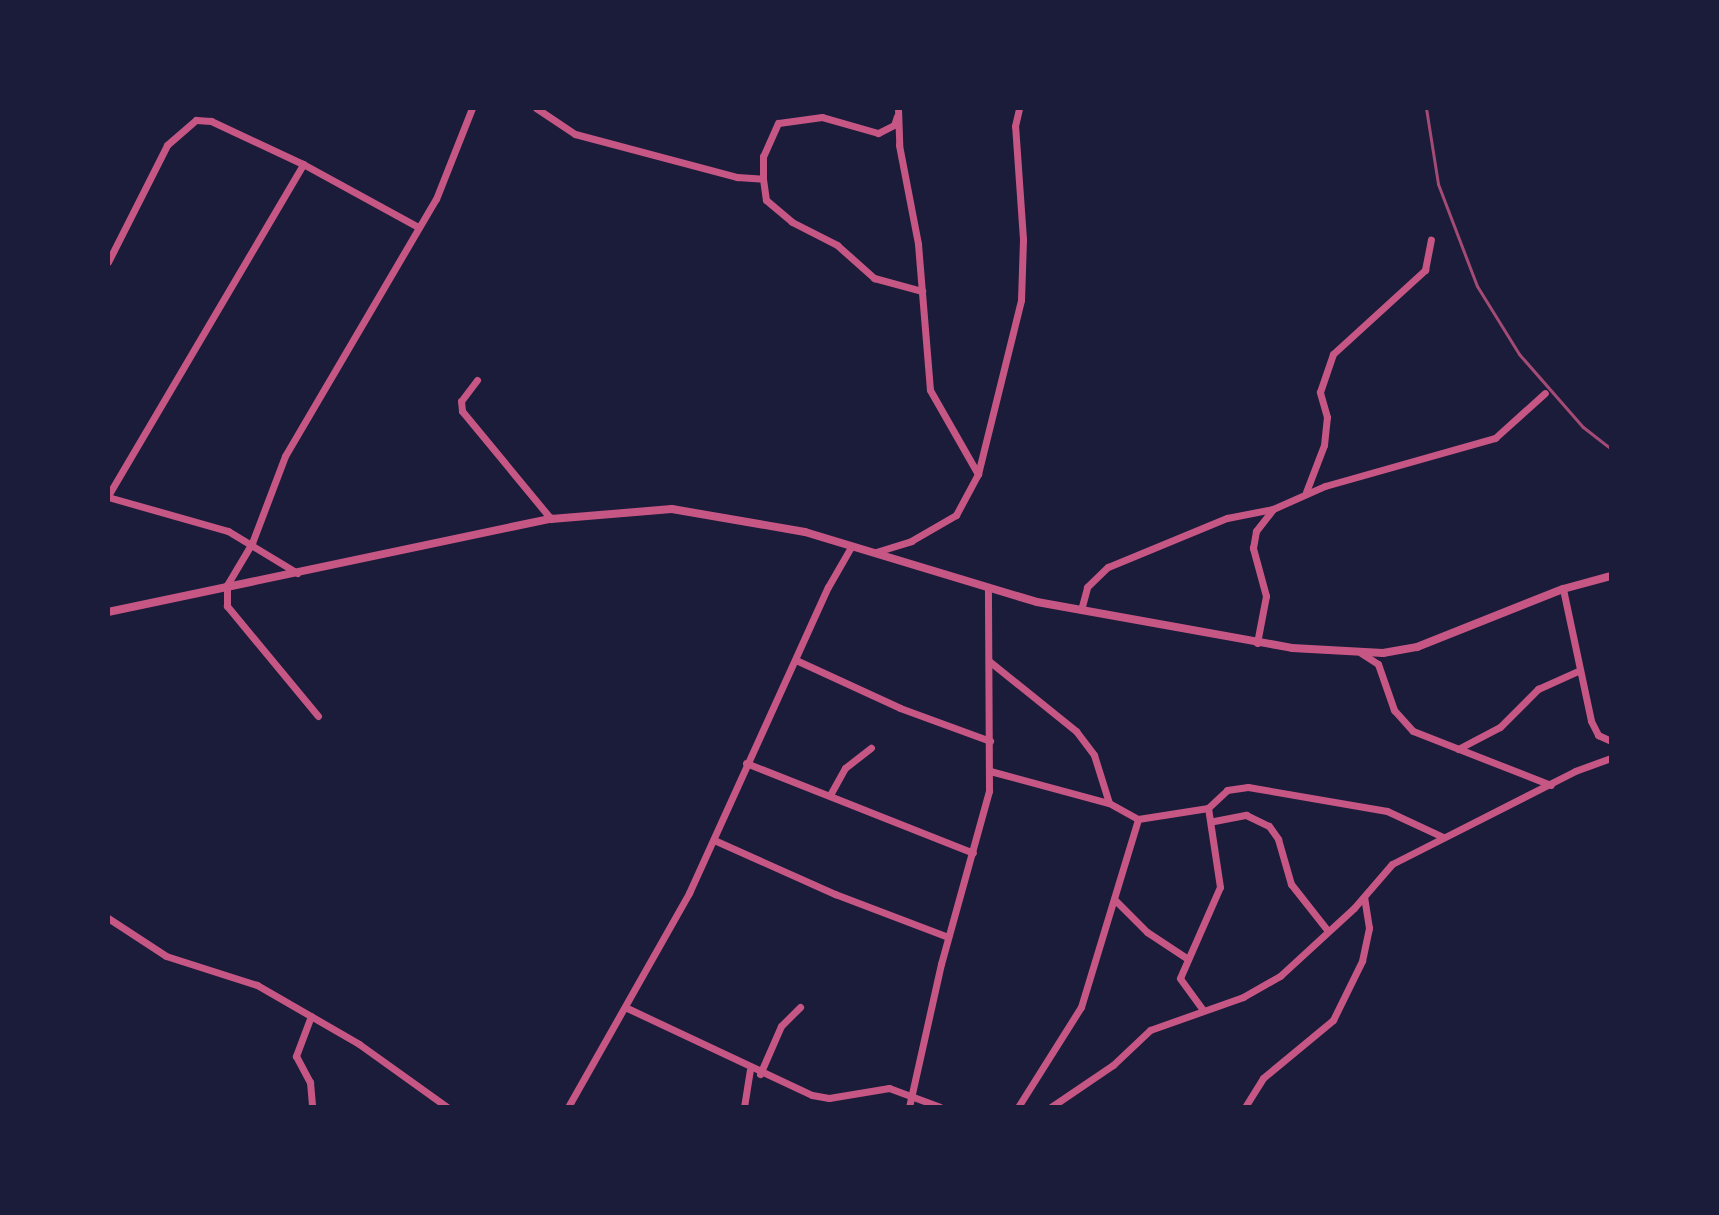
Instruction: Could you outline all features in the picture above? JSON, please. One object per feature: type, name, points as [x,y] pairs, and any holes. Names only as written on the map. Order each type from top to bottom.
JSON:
[{"type":"street","points":[[318,716],[227,606],[227,585],[252,543],[285,456],[445,180],[472,108]]},
{"type":"street","points":[[536,108],[575,134],[737,177],[763,179]]},
{"type":"street","points":[[876,552],[920,537],[956,515],[978,474],[1022,290],[1015,126],[1019,108]]},
{"type":"street","points":[[897,112],[894,125],[878,133],[822,117],[778,123],[763,156],[763,179],[766,200],[792,222],[837,245],[874,278],[922,291]]},
{"type":"street","points":[[897,112],[922,291],[930,390],[978,474]]},
{"type":"street","points":[[108,262],[156,164],[188,123],[211,121],[303,164],[418,227]]},
{"type":"street","points":[[297,573],[252,543],[203,521],[109,495],[303,164]]},
{"type":"street","points":[[1305,494],[1324,445],[1327,417],[1320,392],[1333,354],[1425,270],[1431,240]]},
{"type":"street","points":[[477,380],[461,401],[462,411],[551,519]]},
{"type":"street","points":[[1081,610],[1087,587],[1108,567],[1227,518],[1273,509],[1305,494],[1486,442],[1516,424],[1545,393]]},
{"type":"street","points":[[108,612],[551,519],[672,509],[758,521],[876,552],[988,588],[1081,610],[1257,643],[1361,653],[1417,647],[1563,589],[1611,576]]},
{"type":"street","points":[[1257,643],[1266,596],[1253,548],[1256,531],[1273,509]]},
{"type":"street","points":[[568,1107],[627,1008],[714,840],[746,763],[798,661],[828,587],[851,547]]},
{"type":"street","points":[[909,1107],[948,937],[973,853],[990,771],[988,588]]},
{"type":"street","points":[[1563,589],[1594,730],[1611,741]]},
{"type":"street","points":[[1361,653],[1378,664],[1399,717],[1413,731],[1551,785]]},
{"type":"street","points":[[798,661],[910,712],[990,741]]},
{"type":"street","points":[[989,661],[1076,731],[1094,755],[1109,803]]},
{"type":"street","points":[[1458,749],[1500,727],[1538,689],[1580,670]]},
{"type":"street","points":[[830,795],[845,768],[871,748]]},
{"type":"street","points":[[1051,1107],[1113,1065],[1150,1030],[1243,997],[1280,976],[1364,898],[1392,864],[1611,758]]},
{"type":"street","points":[[746,763],[973,853]]},
{"type":"street","points":[[990,771],[1109,803],[1138,819],[1208,808],[1232,787],[1268,788],[1405,816],[1443,837]]},
{"type":"street","points":[[1203,1010],[1182,987],[1180,978],[1220,887],[1214,821],[1208,808]]},
{"type":"street","points":[[1214,821],[1246,815],[1269,826],[1278,839],[1291,884],[1328,931]]},
{"type":"street","points":[[1018,1107],[1076,1019],[1116,901],[1138,819]]},
{"type":"street","points":[[714,840],[835,894],[948,937]]},
{"type":"street","points":[[1245,1107],[1263,1078],[1333,1020],[1362,961],[1369,928],[1364,898]]},
{"type":"street","points":[[1116,901],[1147,932],[1188,959]]},
{"type":"street","points":[[108,918],[166,956],[257,985],[396,1068],[447,1107]]},
{"type":"street","points":[[760,1074],[781,1026],[800,1007]]},
{"type":"street","points":[[627,1008],[750,1070],[829,1098],[878,1087],[910,1094],[940,1107]]},
{"type":"street","points":[[311,1016],[296,1056],[310,1082],[312,1107]]},
{"type":"street","points":[[744,1107],[750,1070]]},
{"type":"railway","points":[[1426,108],[1438,184],[1477,286],[1519,354],[1583,427],[1611,449]]}]
